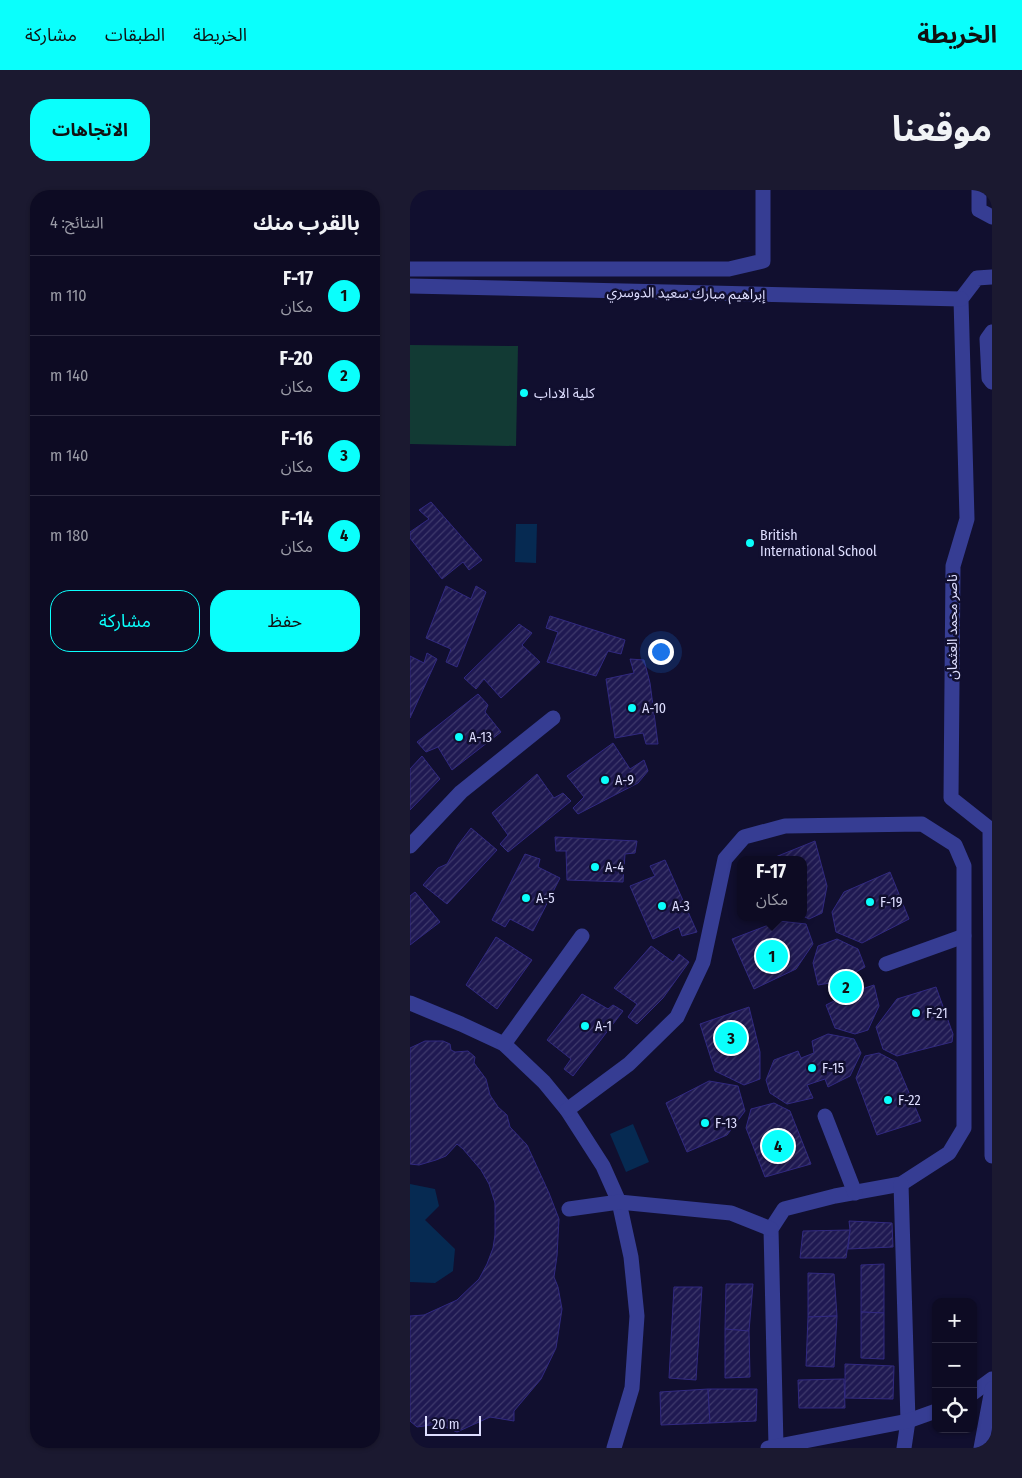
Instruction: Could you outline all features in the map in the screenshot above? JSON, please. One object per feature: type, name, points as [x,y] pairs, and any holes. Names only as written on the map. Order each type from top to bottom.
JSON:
[{"type":"street","name":"إبراهيم مبارك سعيد الدوسري","points":[[410,268],[729,269],[763,261],[763,190]]},
{"type":"street","points":[[979,190],[979,210],[992,217]]},
{"type":"street","points":[[961,299],[978,278],[992,277]]},
{"type":"street","name":"إبراهيم مبارك سعيد الدوسري","points":[[410,286],[961,299]]},
{"type":"street","name":"ناصر محمد العثمان","points":[[961,299],[967,519],[953,566],[951,798],[991,827],[992,1156]]},
{"type":"street","points":[[992,332],[987,339],[989,378],[992,382]]},
{"type":"street","points":[[410,846],[461,792],[553,718]]},
{"type":"street","points":[[567,1110],[629,1064],[677,1017],[703,962],[726,859],[744,837],[784,826],[922,824],[954,845],[964,866],[964,1128],[949,1153],[902,1184],[784,1209],[771,1229],[772,1447],[908,1421],[932,1412]]},
{"type":"street","points":[[504,1044],[582,936]]},
{"type":"street","points":[[886,964],[964,936]]},
{"type":"street","points":[[410,1003],[504,1044],[544,1082],[567,1110],[602,1166],[619,1202],[631,1257],[637,1316],[632,1388],[614,1448]]},
{"type":"street","points":[[825,1116],[855,1193]]},
{"type":"street","points":[[902,1184],[908,1421],[904,1448]]},
{"type":"street","points":[[569,1209],[619,1202],[731,1213],[771,1229]]},
{"type":"street","points":[[977,1390],[992,1379]]},
{"type":"street","points":[[981,1448],[992,1389]]},
{"type":"green space","points":[[410,345],[518,346],[516,446],[410,444]]},
{"type":"water","points":[[516,524],[537,524],[536,563],[515,562]]},
{"type":"water","points":[[633,1124],[649,1162],[626,1172],[610,1134]]},
{"type":"water","points":[[410,1184],[435,1189],[439,1206],[425,1220],[455,1249],[453,1271],[435,1283],[410,1282]]},
{"type":"building","points":[[431,502],[482,560],[469,570],[463,562],[442,579],[410,538],[410,532],[429,519],[419,510]]},
{"type":"building","points":[[446,586],[471,599],[476,586],[486,592],[457,667],[446,662],[451,649],[426,638]]},
{"type":"building","points":[[550,616],[625,640],[621,654],[608,651],[596,676],[547,662],[558,632],[546,628]]},
{"type":"building","points":[[519,624],[532,633],[522,645],[540,662],[501,698],[484,679],[476,689],[464,678]]},
{"type":"building","points":[[427,653],[437,659],[410,718],[410,656],[424,663]]},
{"type":"building","name":"A-10","points":[[630,659],[644,660],[650,683],[658,744],[646,744],[643,733],[615,738],[606,679],[634,673]]},
{"type":"building","name":"A-13","points":[[478,694],[488,705],[485,712],[501,732],[452,770],[438,747],[426,752],[417,742]]},
{"type":"building","name":"A-9","points":[[613,743],[630,769],[644,760],[648,771],[638,783],[578,814],[573,808],[584,797],[567,776]]},
{"type":"building","points":[[422,756],[440,779],[410,810],[410,769]]},
{"type":"building","points":[[537,774],[554,798],[563,793],[571,801],[508,852],[500,844],[508,835],[492,813]]},
{"type":"building","points":[[471,828],[497,850],[447,904],[423,885],[438,868],[447,864]]},
{"type":"building","name":"A-4","points":[[555,837],[637,841],[635,853],[625,854],[623,882],[567,880],[566,851],[556,851]]},
{"type":"building","points":[[815,841],[827,886],[822,913],[809,919],[807,918],[807,856],[778,856]]},
{"type":"building","name":"A-5","points":[[525,854],[540,859],[538,867],[560,878],[533,931],[510,919],[505,927],[492,920]]},
{"type":"building","name":"A-3","points":[[665,860],[697,932],[682,936],[679,927],[653,939],[630,886],[655,876],[650,866]]},
{"type":"building","name":"F-19","points":[[890,872],[909,919],[862,943],[836,932],[832,912],[844,892]]},
{"type":"building","points":[[415,892],[440,922],[410,945],[410,896]]},
{"type":"building","points":[[779,921],[806,924],[813,944],[796,969],[754,989],[732,939]]},
{"type":"building","points":[[496,937],[532,960],[497,1009],[466,985]]},
{"type":"building","points":[[837,939],[858,949],[865,967],[856,972],[862,989],[874,985],[879,1006],[868,1030],[855,1034],[835,1028],[826,1005],[836,1000],[830,983],[818,985],[813,963],[818,946]]},
{"type":"building","points":[[651,946],[673,962],[679,954],[689,962],[663,998],[637,1024],[628,1017],[637,1004],[614,988]]},
{"type":"building","name":"F-21","points":[[936,987],[953,1034],[952,1042],[897,1056],[883,1049],[876,1027],[897,999]]},
{"type":"building","name":"A-1","points":[[582,994],[608,1009],[613,1005],[623,1011],[573,1076],[564,1069],[571,1059],[547,1040]]},
{"type":"building","points":[[749,1007],[760,1052],[760,1079],[744,1085],[715,1071],[700,1024]]},
{"type":"building","name":"F-15","points":[[828,1034],[854,1039],[861,1053],[850,1076],[828,1087],[825,1079],[807,1085],[813,1098],[787,1104],[770,1093],[766,1080],[774,1060],[798,1051],[801,1058],[814,1053],[812,1041]]},
{"type":"building","points":[[425,1041],[443,1041],[450,1044],[451,1050],[455,1052],[468,1051],[475,1057],[474,1063],[486,1079],[490,1095],[498,1107],[507,1115],[510,1127],[527,1145],[559,1219],[554,1277],[562,1309],[556,1348],[541,1379],[514,1411],[514,1421],[490,1417],[457,1432],[438,1424],[417,1427],[410,1421],[410,1316],[424,1315],[457,1300],[479,1279],[493,1248],[495,1203],[489,1184],[481,1170],[457,1144],[446,1156],[419,1165],[410,1164],[410,1048]]},
{"type":"building","name":"F-22","points":[[879,1053],[896,1062],[921,1121],[877,1135],[856,1078],[865,1056]]},
{"type":"building","name":"F-13","points":[[709,1081],[738,1086],[745,1111],[727,1135],[687,1152],[666,1103]]},
{"type":"building","points":[[774,1103],[790,1111],[811,1164],[765,1177],[746,1128],[751,1109]]},
{"type":"building","points":[[849,1221],[892,1223],[893,1247],[848,1249]]},
{"type":"building","points":[[850,1230],[846,1258],[800,1258],[803,1231]]},
{"type":"building","points":[[884,1264],[884,1313],[861,1312],[861,1265]]},
{"type":"building","points":[[808,1273],[834,1274],[837,1316],[808,1317]]},
{"type":"building","points":[[726,1284],[753,1284],[749,1331],[725,1329]]},
{"type":"building","points":[[674,1287],[702,1287],[696,1380],[669,1378]]},
{"type":"building","points":[[861,1312],[884,1313],[884,1359],[861,1358]]},
{"type":"building","points":[[837,1316],[834,1367],[806,1366],[808,1317]]},
{"type":"building","points":[[725,1329],[749,1331],[750,1377],[725,1378]]},
{"type":"building","points":[[845,1364],[894,1366],[893,1399],[845,1398]]},
{"type":"building","points":[[844,1379],[845,1408],[799,1408],[798,1380]]},
{"type":"building","points":[[708,1389],[710,1423],[661,1425],[660,1392]]},
{"type":"building","points":[[708,1389],[757,1389],[756,1421],[710,1423]]},
{"type":"place","name":"كلية الاداب","points":[[524,393]]},
{"type":"place","name":"British International School","points":[[750,543]]},
{"type":"place","name":"A-10","points":[[632,708]]},
{"type":"place","name":"A-13","points":[[459,737]]},
{"type":"place","name":"A-9","points":[[605,780]]},
{"type":"place","name":"A-4","points":[[595,867]]},
{"type":"place","name":"A-5","points":[[526,898]]},
{"type":"place","name":"F-19","points":[[870,902]]},
{"type":"place","name":"A-3","points":[[662,906]]},
{"type":"place","name":"F-17","points":[[772,956]]},
{"type":"place","name":"F-20","points":[[846,987]]},
{"type":"place","name":"F-21","points":[[916,1013]]},
{"type":"place","name":"A-1","points":[[585,1026]]},
{"type":"place","name":"F-16","points":[[731,1038]]},
{"type":"place","name":"F-15","points":[[812,1068]]},
{"type":"place","name":"F-22","points":[[888,1100]]},
{"type":"place","name":"F-13","points":[[705,1123]]},
{"type":"place","name":"F-14","points":[[778,1146]]}]
